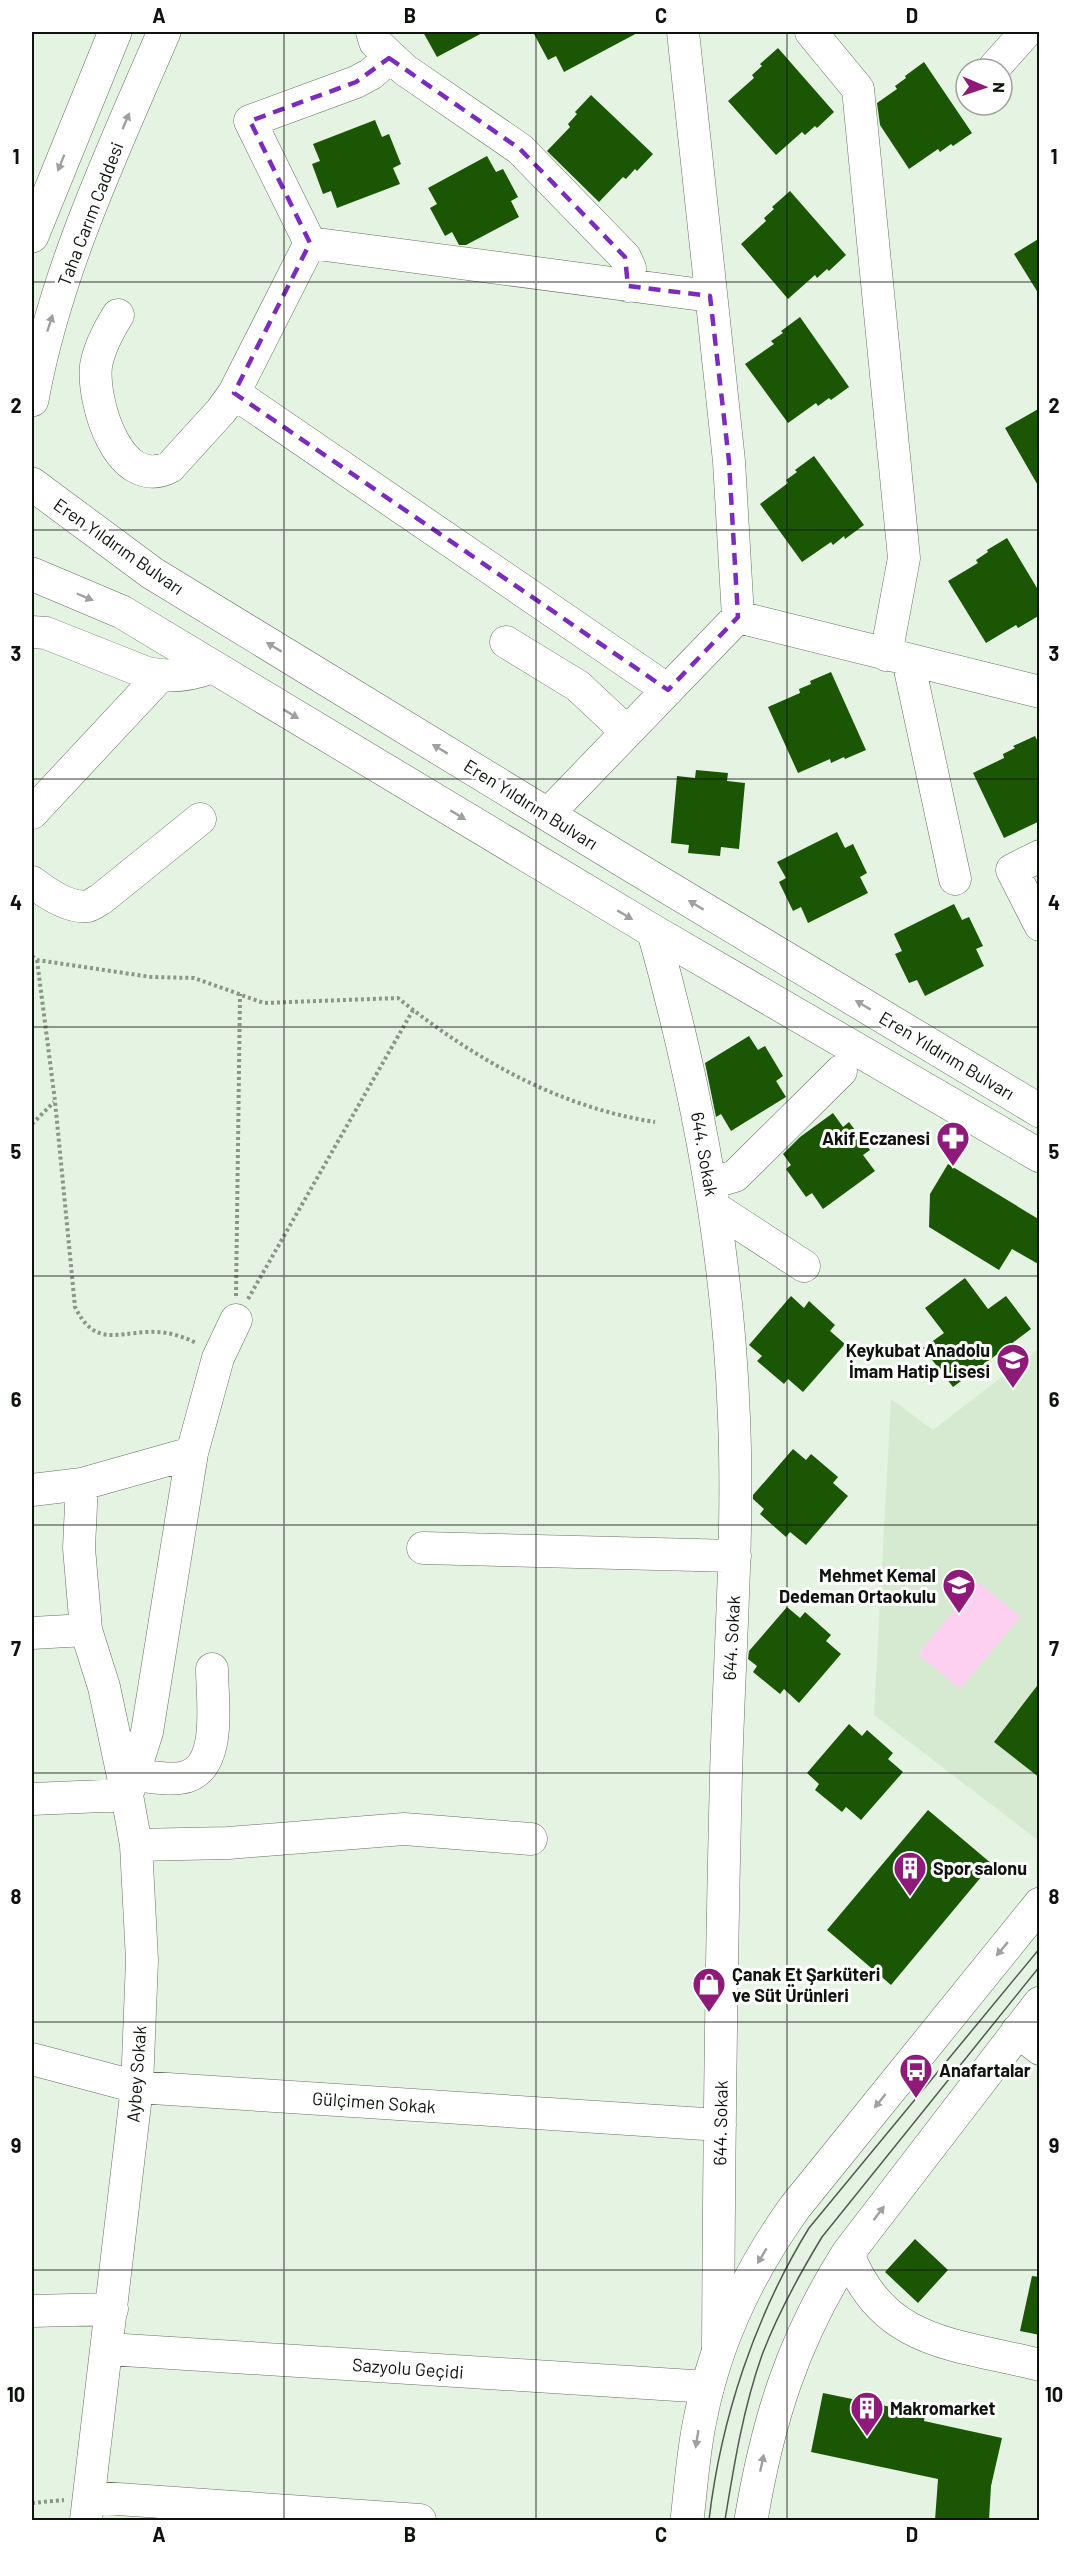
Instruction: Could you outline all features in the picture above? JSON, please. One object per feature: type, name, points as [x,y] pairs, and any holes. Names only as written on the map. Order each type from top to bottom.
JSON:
[{"type":"main road","points":[[34,220],[115,32]]},
{"type":"main road","name":"Taha Carım Caddesi","points":[[32,400],[39,357],[82,227],[164,32]]},
{"type":"main road","name":"Eren Yıldırım Bulvarı","points":[[32,484],[152,573],[1040,1111]]},
{"type":"main road","points":[[32,574],[122,612],[653,932],[1040,1156]]},
{"type":"main road","points":[[687,2520],[694,2452],[708,2386],[718,2352],[746,2285],[777,2232],[963,1996],[1040,1904]]},
{"type":"main road","points":[[751,2520],[766,2445],[785,2378],[812,2313],[848,2253],[1028,2040],[1040,2003]]},
{"type":"street","points":[[372,32],[375,42],[389,58],[520,149],[625,257],[630,268],[628,286]]},
{"type":"street","points":[[548,814],[738,617],[729,461],[684,32]]},
{"type":"street","points":[[811,32],[858,89],[904,558],[897,658],[955,879]]},
{"type":"street","points":[[1004,57],[1026,32]]},
{"type":"street","points":[[310,243],[250,121],[356,82],[371,74],[389,58]]},
{"type":"street","points":[[310,243],[710,296]]},
{"type":"street","points":[[118,315],[101,347],[96,365],[97,401],[109,435],[118,449],[135,465],[150,471],[170,466],[221,411],[234,393],[310,243]]},
{"type":"street","points":[[234,393],[668,690]]},
{"type":"street","points":[[738,617],[1040,692]]},
{"type":"street","points":[[32,632],[46,633],[160,676],[187,675],[212,667]]},
{"type":"street","points":[[506,642],[578,686],[627,732]]},
{"type":"street","points":[[32,813],[160,676]]},
{"type":"street","points":[[32,882],[61,899],[79,906],[89,906],[101,899],[200,819]]},
{"type":"street","points":[[1040,856],[1012,870],[1040,925]]},
{"type":"street","name":"644. Sokak","points":[[653,932],[689,1069],[713,1195],[731,1348],[736,1464],[735,1556],[726,1773],[718,2352]]},
{"type":"street","points":[[804,1266],[713,1195],[841,1071]]},
{"type":"street","points":[[130,1785],[147,1732],[192,1453],[218,1358],[236,1320]]},
{"type":"street","points":[[32,1490],[82,1484],[192,1453]]},
{"type":"street","name":"Aybey Sokak","points":[[82,1484],[79,1548],[86,1630],[130,1785],[136,1845],[142,1960],[137,2086],[108,2349],[87,2509]]},
{"type":"street","points":[[423,1548],[735,1556]]},
{"type":"street","points":[[32,1633],[86,1630]]},
{"type":"street","points":[[32,1799],[179,1778],[195,1773],[206,1761],[212,1746],[212,1669]]},
{"type":"street","points":[[136,1845],[262,1841],[404,1829],[531,1839]]},
{"type":"street","name":"Gülçimen Sokak","points":[[32,2060],[137,2086],[720,2125]]},
{"type":"street","points":[[848,2253],[863,2286],[886,2313],[901,2324],[935,2340],[1040,2365]]},
{"type":"street","points":[[32,2311],[112,2309]]},
{"type":"street","name":"Sazyolu Geçidi","points":[[108,2349],[708,2386]]},
{"type":"street","points":[[87,2509],[420,2520]]},
{"type":"path","points":[[32,956],[38,960],[151,977],[194,978],[264,1003],[398,998],[472,1053],[525,1081],[583,1105],[656,1122]]},
{"type":"path","points":[[38,960],[55,1101],[73,1296],[80,1317],[87,1325],[104,1335],[123,1336],[146,1332],[175,1335],[206,1347],[218,1358]]},
{"type":"path","points":[[236,1320],[240,994]]},
{"type":"path","points":[[236,1320],[413,1010]]},
{"type":"path","points":[[32,1124],[55,1101]]},
{"type":"highlighted area","points":[[389,58],[520,149],[625,257],[628,286],[710,296],[729,461],[738,617],[668,690],[234,393],[310,243],[250,121],[356,82]]},
{"type":"shaded area","name":"Mehmet Kemal Dedeman Ortaokulu","points":[[1039,1348],[1039,1841],[874,1715],[891,1399],[933,1430]]},
{"type":"shaded area","points":[[978,1582],[1020,1617],[960,1689],[918,1654]]},
{"type":"building","points":[[423,32],[484,32],[437,57]]},
{"type":"building","points":[[533,32],[639,32],[564,72],[556,56],[548,60]]},
{"type":"building","points":[[778,48],[834,112],[817,128],[815,126],[805,135],[802,132],[776,155],[728,101],[754,78],[752,75],[762,66],[760,64]]},
{"type":"building","points":[[924,62],[954,106],[954,117],[961,117],[972,133],[953,146],[951,144],[940,152],[938,149],[909,169],[880,125],[877,103],[897,89],[895,86],[906,78],[905,76]]},
{"type":"building","points":[[591,95],[653,154],[637,171],[635,169],[626,179],[623,177],[599,202],[547,151],[570,127],[568,124],[577,114],[575,112]]},
{"type":"building","points":[[375,120],[382,137],[389,134],[401,164],[393,168],[400,184],[337,208],[331,191],[323,194],[312,164],[320,161],[313,144]]},
{"type":"building","points":[[487,156],[496,172],[503,169],[518,197],[511,201],[519,217],[466,245],[459,245],[452,232],[445,236],[430,208],[437,204],[428,188]]},
{"type":"building","points":[[790,191],[846,255],[829,271],[827,269],[817,278],[815,275],[788,299],[741,244],[766,221],[764,218],[774,209],[772,207]]},
{"type":"building","points":[[1040,238],[1040,296],[1014,254]]},
{"type":"building","points":[[800,317],[849,387],[831,400],[829,398],[818,406],[816,403],[788,423],[745,364],[774,344],[771,341]]},
{"type":"building","points":[[1040,408],[1040,489],[1005,428]]},
{"type":"building","points":[[814,456],[864,525],[845,539],[844,536],[833,545],[831,542],[802,562],[760,504],[788,483],[786,480],[797,472],[795,470]]},
{"type":"building","points":[[1007,538],[1040,593],[1040,615],[1018,628],[1016,625],[986,643],[948,581],[978,563],[976,560],[988,552],[987,550]]},
{"type":"building","points":[[831,672],[866,750],[831,763],[830,759],[798,773],[768,707],[800,693],[799,689],[811,684],[810,681]]},
{"type":"building","points":[[1035,736],[1040,746],[1040,821],[1004,838],[973,773],[1004,758],[1003,754],[1015,748],[1013,746]]},
{"type":"building","points":[[696,770],[728,773],[727,781],[745,783],[739,849],[721,847],[720,856],[688,853],[689,845],[671,843],[677,776],[695,778]]},
{"type":"building","points":[[837,832],[845,848],[853,844],[867,873],[860,877],[868,893],[808,923],[801,907],[793,911],[779,882],[786,878],[777,862]]},
{"type":"building","points":[[954,904],[962,920],[969,917],[983,946],[976,949],[984,966],[925,996],[917,980],[909,983],[895,954],[902,951],[894,934]]},
{"type":"building","points":[[749,1036],[758,1050],[765,1046],[783,1076],[776,1081],[786,1097],[731,1131],[721,1114],[716,1117],[705,1063]]},
{"type":"building","points":[[833,1113],[843,1127],[849,1122],[870,1150],[863,1155],[875,1171],[823,1209],[812,1193],[806,1197],[786,1169],[791,1165],[783,1154],[800,1137]]},
{"type":"building","points":[[948,1164],[1040,1220],[1040,1265],[1012,1249],[999,1270],[929,1227],[930,1194]]},
{"type":"building","points":[[965,1278],[988,1309],[1006,1296],[1031,1329],[953,1387],[923,1348],[944,1333],[925,1308]]},
{"type":"building","points":[[791,1296],[804,1308],[809,1301],[835,1325],[830,1331],[845,1344],[803,1392],[788,1379],[784,1384],[757,1361],[762,1356],[749,1345]]},
{"type":"building","points":[[793,1449],[806,1460],[811,1454],[838,1477],[833,1483],[848,1496],[806,1545],[790,1532],[786,1537],[760,1514],[764,1509],[753,1499],[753,1495]]},
{"type":"building","points":[[787,1607],[800,1618],[805,1612],[831,1635],[826,1641],[841,1654],[799,1703],[784,1689],[780,1694],[753,1672],[757,1666],[748,1659],[749,1651]]},
{"type":"building","points":[[1040,1682],[1040,1778],[994,1742]]},
{"type":"building","points":[[849,1724],[862,1736],[867,1730],[893,1753],[888,1759],[903,1772],[861,1820],[846,1807],[842,1812],[815,1790],[819,1784],[807,1773]]},
{"type":"building","name":"Spor salonu","points":[[928,1810],[992,1864],[891,1985],[827,1930]]},
{"type":"building","points":[[915,2239],[948,2270],[918,2303],[885,2272]]},
{"type":"building","points":[[1032,2276],[1040,2277],[1040,2335],[1020,2331]]},
{"type":"building","points":[[823,2393],[925,2414],[924,2421],[1002,2438],[991,2486],[989,2520],[935,2520],[938,2479],[811,2452]]},
{"type":"tram line","points":[[709,2520],[722,2444],[743,2369],[772,2296],[809,2228],[1040,1948]]},
{"type":"tram line","points":[[725,2520],[749,2396],[762,2355],[789,2294],[822,2237],[1040,1966]]},
{"type":"place","name":"Akif Eczanesi","points":[[953,1167]]},
{"type":"place","name":"Keykubat Anadolu İmam Hatip Lisesi","points":[[1013,1389]]},
{"type":"place","name":"Mehmet Kemal Dedeman Ortaokulu","points":[[959,1614]]},
{"type":"place","name":"Spor salonu","points":[[910,1897]]},
{"type":"place","name":"Çanak Et Şarküteri ve Süt Ürünleri","points":[[709,2013]]},
{"type":"place","name":"Anafartalar","points":[[916,2099]]},
{"type":"place","name":"Makromarket","points":[[867,2437]]}]
